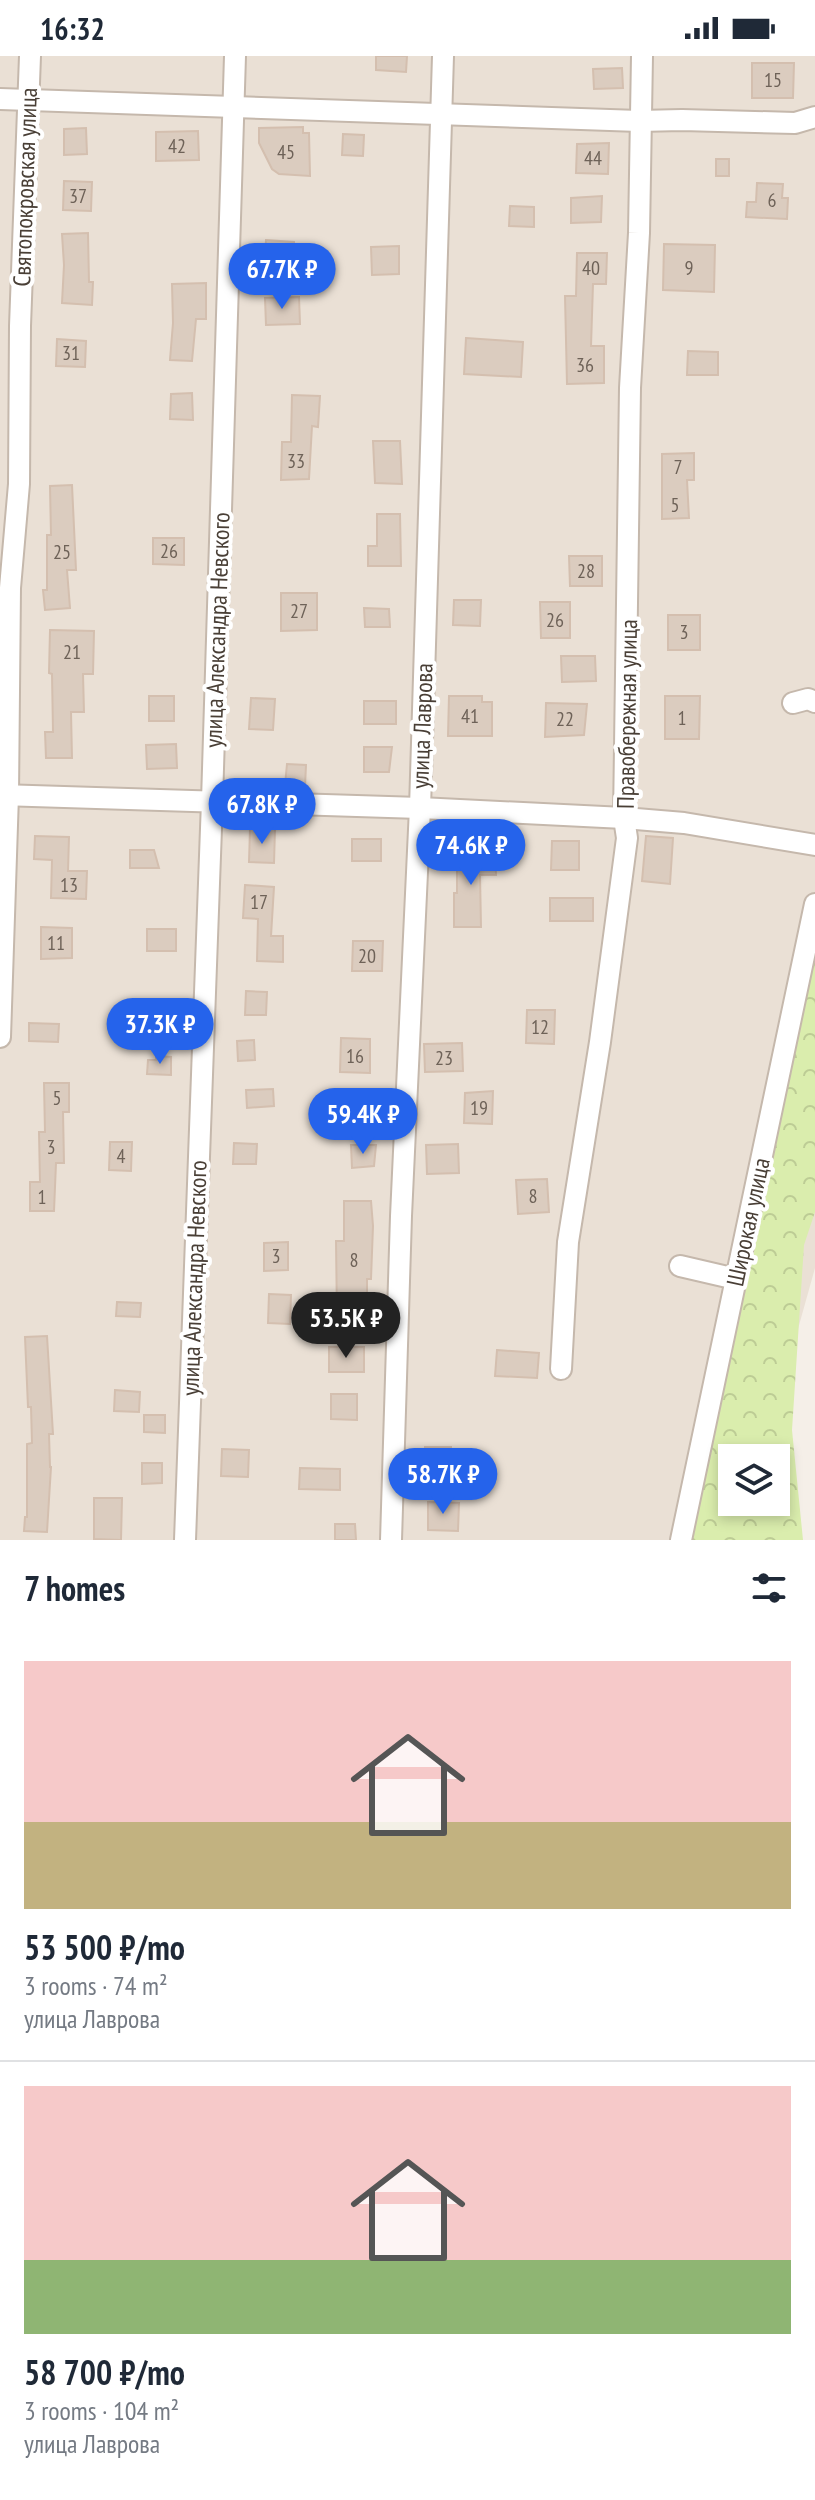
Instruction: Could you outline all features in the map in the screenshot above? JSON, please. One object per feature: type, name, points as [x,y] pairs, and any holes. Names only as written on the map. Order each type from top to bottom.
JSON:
[{"type":"street","name":"Святопокровская улица","points":[[0,1037],[10,588],[19,484],[20,326],[30,56]]},
{"type":"street","name":"улица Александра Невского","points":[[185,1540],[235,56]]},
{"type":"street","name":"улица Лаврова","points":[[391,1540],[401,1216],[420,808],[443,56]]},
{"type":"street","name":"Правобережная улица","points":[[561,1369],[568,1242],[627,838],[624,818],[630,388],[639,233],[642,56]]},
{"type":"street","points":[[0,99],[639,121],[795,123],[815,117]]},
{"type":"street","points":[[793,703],[808,699],[815,702]]},
{"type":"street","points":[[4,795],[420,808],[624,818],[684,823],[815,845]]},
{"type":"street","name":"Широкая улица","points":[[681,1540],[815,904]]},
{"type":"street","points":[[680,1266],[736,1279]]},
{"type":"shaded area","points":[[0,56],[815,56],[815,1268],[766,1444],[718,1444],[718,1516],[746,1516],[770,1540],[0,1540]]},
{"type":"green space","points":[[815,910],[815,1212],[804,1245],[792,1430],[803,1540],[675,1540]]},
{"type":"building","points":[[376,56],[407,56],[406,72],[376,70]]},
{"type":"building","points":[[752,63],[794,63],[793,98],[752,98]]},
{"type":"building","points":[[622,68],[623,88],[594,89],[593,69]]},
{"type":"building","points":[[303,127],[303,133],[309,133],[310,176],[279,174],[272,169],[259,143],[259,128]]},
{"type":"building","points":[[86,128],[87,154],[64,155],[64,129]]},
{"type":"building","points":[[198,131],[199,160],[156,161],[156,132]]},
{"type":"building","points":[[343,134],[364,135],[363,156],[342,155]]},
{"type":"building","points":[[609,143],[608,174],[576,173],[577,144]]},
{"type":"building","points":[[716,159],[729,159],[729,176],[716,176]]},
{"type":"building","points":[[64,181],[92,182],[91,211],[63,210]]},
{"type":"building","points":[[757,183],[783,184],[782,198],[788,198],[787,219],[746,217],[747,202],[756,202]]},
{"type":"building","points":[[602,196],[601,222],[571,223],[571,198]]},
{"type":"building","points":[[510,206],[534,207],[534,227],[509,226]]},
{"type":"building","points":[[88,233],[92,305],[62,303],[62,234]]},
{"type":"building","points":[[266,240],[294,242],[293,272],[264,270]]},
{"type":"building","points":[[664,244],[715,245],[714,292],[663,290]]},
{"type":"building","points":[[399,246],[399,274],[372,275],[371,247]]},
{"type":"building","points":[[577,253],[607,253],[606,284],[593,284],[591,346],[604,346],[604,383],[567,384],[565,296],[576,296]]},
{"type":"building","points":[[206,283],[206,319],[196,319],[192,361],[170,360],[172,284]]},
{"type":"building","points":[[299,297],[300,324],[266,325],[265,298]]},
{"type":"building","points":[[466,338],[523,342],[521,377],[464,374]]},
{"type":"building","points":[[57,339],[86,341],[85,367],[56,366]]},
{"type":"building","points":[[688,351],[718,352],[718,375],[687,375]]},
{"type":"building","points":[[192,393],[193,420],[170,419],[171,394]]},
{"type":"building","points":[[292,395],[320,396],[318,427],[312,426],[309,479],[281,480],[282,442],[291,442]]},
{"type":"building","points":[[373,441],[400,441],[402,484],[375,483]]},
{"type":"building","points":[[694,453],[694,480],[687,480],[689,518],[662,519],[662,454]]},
{"type":"building","points":[[72,485],[76,570],[67,570],[70,608],[45,610],[43,590],[47,590],[47,535],[51,535],[50,486]]},
{"type":"building","points":[[377,514],[400,514],[401,566],[368,566],[368,546],[377,546]]},
{"type":"building","points":[[153,538],[184,538],[184,565],[153,564]]},
{"type":"building","points":[[569,556],[602,556],[602,586],[570,586]]},
{"type":"building","points":[[281,593],[317,593],[317,630],[281,631]]},
{"type":"building","points":[[454,600],[481,600],[480,626],[453,625]]},
{"type":"building","points":[[540,602],[570,602],[570,638],[541,638]]},
{"type":"building","points":[[364,608],[389,609],[390,627],[365,627]]},
{"type":"building","points":[[668,615],[700,615],[700,650],[668,650]]},
{"type":"building","points":[[50,630],[94,631],[93,674],[83,674],[84,712],[71,712],[72,758],[46,758],[45,732],[53,732]]},
{"type":"building","points":[[561,656],[595,656],[596,681],[562,682]]},
{"type":"building","points":[[149,696],[174,696],[174,721],[149,721]]},
{"type":"building","points":[[449,696],[482,696],[482,702],[492,702],[492,736],[448,736]]},
{"type":"building","points":[[665,696],[700,696],[699,739],[665,739]]},
{"type":"building","points":[[251,698],[275,699],[273,730],[249,729]]},
{"type":"building","points":[[364,701],[396,701],[396,724],[364,724]]},
{"type":"building","points":[[546,703],[587,704],[584,735],[545,737]]},
{"type":"building","points":[[176,744],[177,768],[147,769],[146,745]]},
{"type":"building","points":[[364,747],[392,747],[389,772],[364,772]]},
{"type":"building","points":[[287,764],[306,765],[305,787],[285,785]]},
{"type":"building","points":[[250,829],[275,829],[274,863],[249,862]]},
{"type":"building","points":[[35,836],[69,837],[68,871],[87,871],[86,899],[51,898],[52,860],[34,859]]},
{"type":"building","points":[[646,836],[673,838],[670,884],[642,881]]},
{"type":"building","points":[[352,839],[381,839],[381,861],[352,861]]},
{"type":"building","points":[[552,841],[579,841],[579,870],[551,870]]},
{"type":"building","points":[[130,850],[154,850],[159,868],[130,868]]},
{"type":"building","points":[[495,853],[496,875],[480,875],[481,927],[454,927],[457,854]]},
{"type":"building","points":[[245,885],[274,887],[271,936],[283,936],[283,962],[257,961],[258,919],[243,918]]},
{"type":"building","points":[[550,898],[593,898],[593,921],[550,921]]},
{"type":"building","points":[[41,927],[72,928],[72,958],[41,959]]},
{"type":"building","points":[[147,929],[176,929],[176,951],[147,951]]},
{"type":"building","points":[[353,941],[383,941],[382,971],[352,971]]},
{"type":"building","points":[[246,991],[267,992],[266,1015],[245,1015]]},
{"type":"building","points":[[527,1010],[555,1010],[554,1044],[526,1043]]},
{"type":"building","points":[[29,1023],[59,1024],[58,1042],[29,1041]]},
{"type":"building","points":[[341,1038],[370,1039],[370,1073],[340,1072]]},
{"type":"building","points":[[254,1040],[255,1060],[238,1061],[237,1041]]},
{"type":"building","points":[[462,1043],[463,1071],[425,1072],[424,1044]]},
{"type":"building","points":[[156,1056],[171,1057],[171,1075],[147,1074],[148,1060],[156,1060]]},
{"type":"building","points":[[44,1083],[69,1083],[69,1112],[63,1112],[64,1163],[56,1163],[54,1211],[30,1211],[30,1182],[40,1182],[39,1132],[45,1132]]},
{"type":"building","points":[[273,1089],[274,1106],[247,1108],[246,1090]]},
{"type":"building","points":[[493,1091],[492,1124],[464,1123],[465,1093]]},
{"type":"building","points":[[349,1104],[376,1104],[377,1125],[349,1126]]},
{"type":"building","points":[[110,1142],[132,1142],[131,1171],[109,1170]]},
{"type":"building","points":[[234,1143],[257,1144],[256,1164],[233,1164]]},
{"type":"building","points":[[458,1144],[459,1173],[427,1174],[426,1145]]},
{"type":"building","points":[[351,1145],[376,1145],[374,1166],[352,1168]]},
{"type":"building","points":[[547,1179],[549,1212],[518,1214],[516,1180]]},
{"type":"building","points":[[344,1201],[371,1201],[373,1226],[371,1279],[367,1279],[367,1318],[337,1318],[336,1241],[344,1241]]},
{"type":"building","points":[[288,1242],[288,1270],[264,1271],[264,1243]]},
{"type":"building","points":[[269,1294],[291,1295],[290,1324],[268,1323]]},
{"type":"building","points":[[117,1302],[141,1303],[140,1317],[116,1316]]},
{"type":"building","points":[[47,1336],[53,1434],[49,1434],[51,1467],[47,1532],[24,1531],[27,1517],[27,1444],[32,1443],[25,1337]]},
{"type":"building","points":[[329,1347],[364,1347],[364,1372],[329,1372]]},
{"type":"building","points":[[497,1350],[539,1353],[537,1378],[495,1376]]},
{"type":"building","points":[[115,1390],[140,1392],[139,1412],[114,1411]]},
{"type":"building","points":[[331,1394],[357,1394],[357,1420],[331,1419]]},
{"type":"building","points":[[144,1415],[165,1415],[165,1433],[144,1432]]},
{"type":"building","points":[[425,1447],[451,1447],[451,1479],[424,1478]]},
{"type":"building","points":[[222,1449],[249,1450],[248,1477],[221,1476]]},
{"type":"building","points":[[142,1463],[162,1463],[162,1483],[142,1484]]},
{"type":"building","points":[[300,1468],[340,1469],[340,1490],[299,1489]]},
{"type":"building","points":[[94,1498],[122,1498],[121,1540],[94,1539]]},
{"type":"building","points":[[428,1502],[459,1503],[458,1531],[428,1530]]},
{"type":"building","points":[[335,1524],[355,1524],[356,1540],[335,1540]]}]
